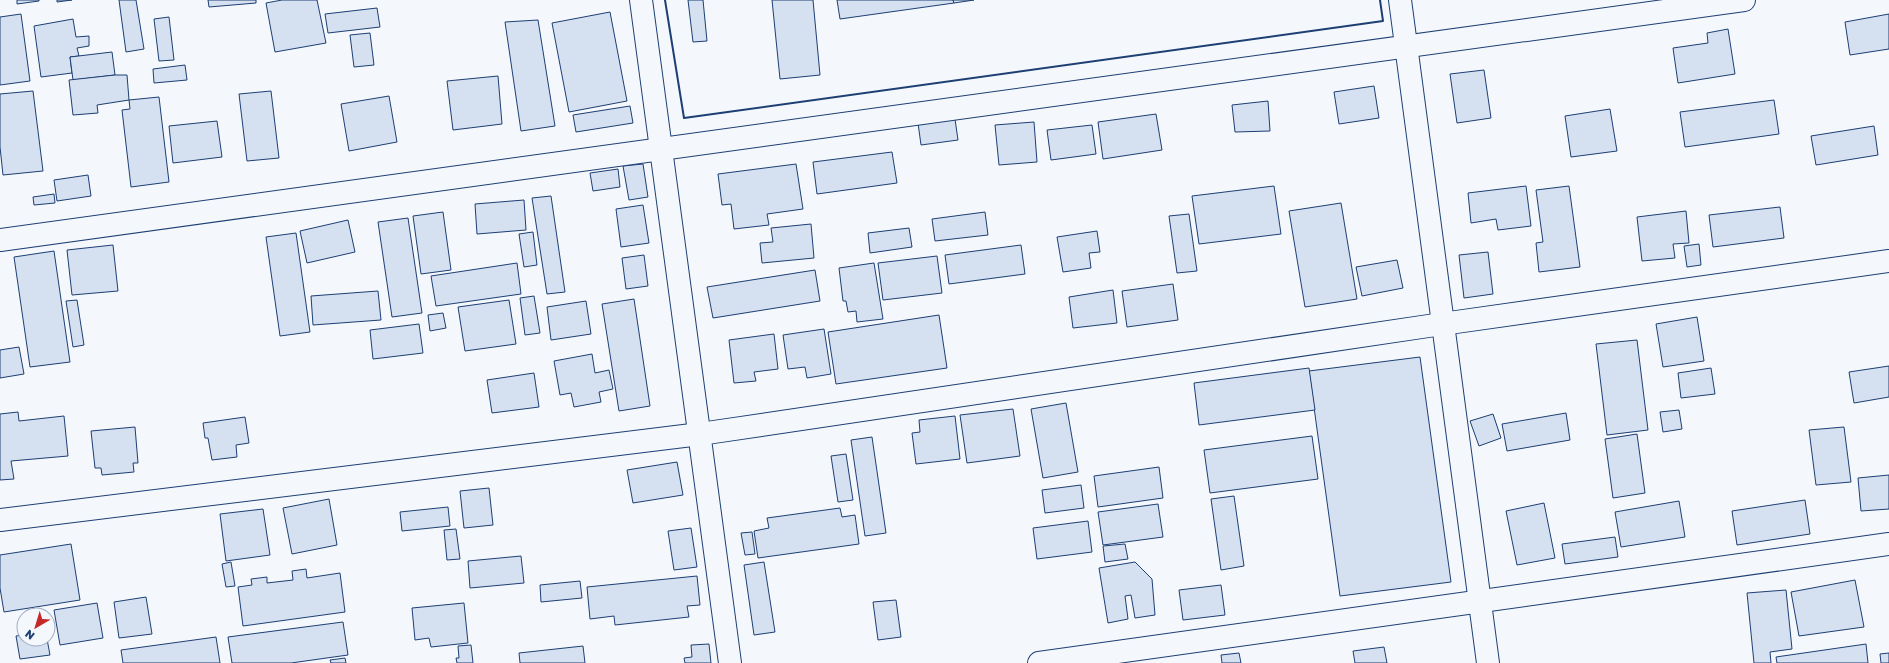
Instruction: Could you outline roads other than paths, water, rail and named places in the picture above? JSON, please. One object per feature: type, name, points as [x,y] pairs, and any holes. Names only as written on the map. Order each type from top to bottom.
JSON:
[{"type":"street","points":[[641,0],[730,663]]},
{"type":"street","points":[[1400,0],[1488,663]]},
{"type":"street","points":[[0,240],[1405,45],[1744,0]]},
{"type":"street","points":[[0,520],[700,434],[1442,324],[1889,261]]},
{"type":"street","points":[[1039,663],[1889,544]]}]
